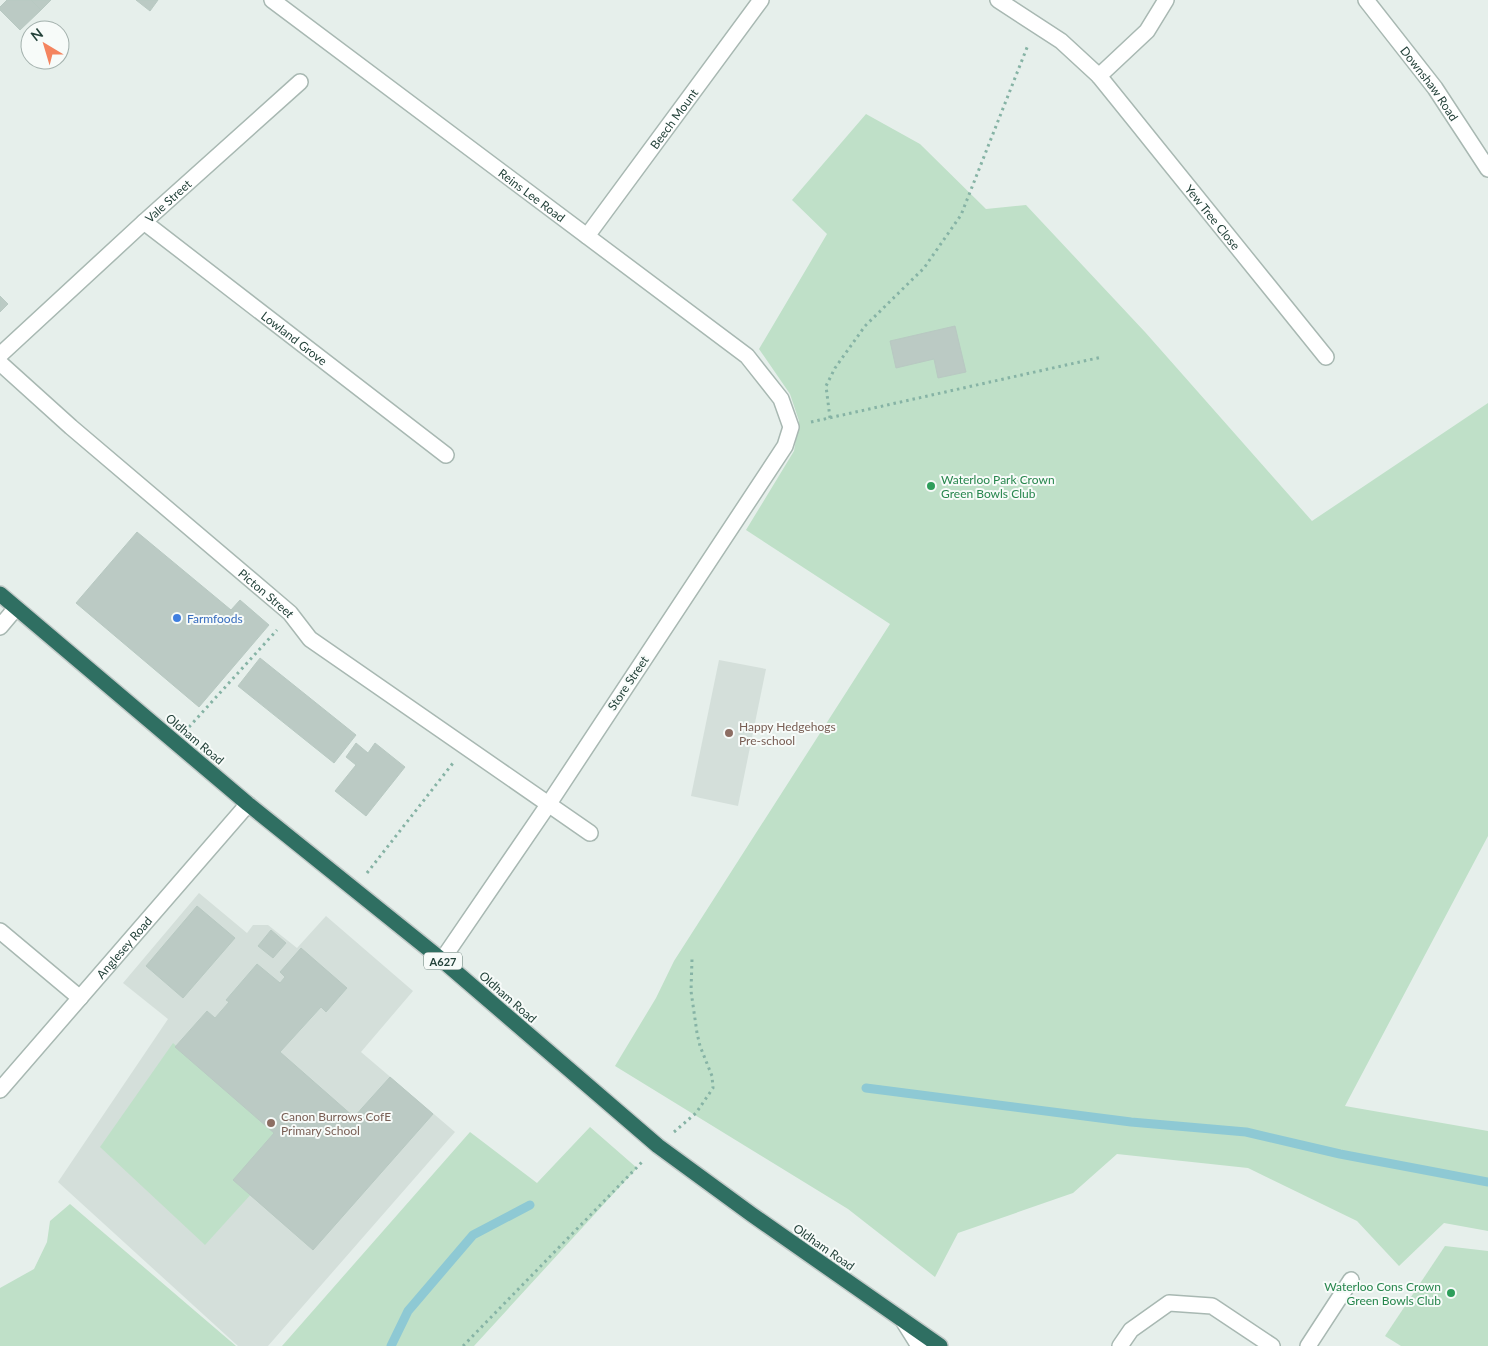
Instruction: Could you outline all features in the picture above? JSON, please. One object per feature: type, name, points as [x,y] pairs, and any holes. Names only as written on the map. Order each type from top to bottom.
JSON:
[{"type":"highway","name":"Oldham Road","points":[[0,594],[248,804],[442,960],[658,1146],[751,1214],[940,1346]]},
{"type":"street","name":"Reins Lee Road","points":[[272,0],[747,356],[781,400],[791,427]]},
{"type":"street","name":"Beech Mount","points":[[587,236],[761,0]]},
{"type":"street","name":"Yew Tree Close","points":[[998,0],[1061,41],[1099,76],[1326,357]]},
{"type":"street","points":[[1099,76],[1147,31],[1166,0]]},
{"type":"street","name":"Downshaw Road","points":[[1366,0],[1435,88],[1488,169]]},
{"type":"street","name":"Vale Street","points":[[0,355],[300,82]]},
{"type":"street","name":"Lowland Grove","points":[[144,222],[446,455]]},
{"type":"street","name":"Picton Street","points":[[0,364],[71,427],[290,613],[310,639],[590,833]]},
{"type":"street","name":"Store Street","points":[[442,960],[548,804],[785,446],[791,427]]},
{"type":"street","points":[[0,627],[16,608]]},
{"type":"street","name":"Anglesey Road","points":[[0,1090],[248,804]]},
{"type":"street","points":[[0,931],[80,998]]},
{"type":"street","points":[[1308,1346],[1351,1280]]},
{"type":"street","points":[[1120,1346],[1130,1330],[1169,1303],[1212,1306],[1272,1346]]},
{"type":"street","points":[[904,1322],[919,1346]]},
{"type":"path","points":[[830,418],[826,386],[835,368],[865,326],[924,268],[961,215],[1036,24]]},
{"type":"path","points":[[791,427],[1102,358]]},
{"type":"path","points":[[176,743],[290,613]]},
{"type":"path","points":[[354,889],[465,747]]},
{"type":"path","points":[[464,1346],[658,1146],[696,1113],[713,1088],[712,1076],[697,1033],[691,991],[692,959]]},
{"type":"shaded area","name":"Happy Hedgehogs Pre-school","points":[[719,660],[766,669],[738,806],[691,796]]},
{"type":"shaded area","name":"Canon Burrows CofE Primary School","points":[[199,893],[247,933],[253,925],[268,925],[297,948],[326,916],[413,991],[361,1052],[455,1132],[268,1346],[238,1346],[58,1182],[168,1019],[123,983]]},
{"type":"green space","points":[[866,114],[920,144],[986,209],[1026,205],[1145,332],[1312,521],[1488,403],[1488,836],[1345,1106],[1488,1131],[1488,1231],[1444,1223],[1399,1266],[1357,1221],[1248,1168],[1117,1154],[1073,1193],[958,1233],[935,1277],[848,1209],[615,1066],[656,998],[674,961],[890,624],[746,530],[794,451],[799,421],[790,394],[759,349],[827,234],[792,200]]},
{"type":"green space","points":[[173,1043],[274,1133],[253,1192],[205,1245],[100,1147]]},
{"type":"green space","points":[[590,1127],[637,1168],[474,1346],[282,1346],[470,1132],[537,1183]]},
{"type":"green space","points":[[70,1204],[236,1346],[0,1346],[0,1288],[34,1269],[47,1242],[50,1221]]},
{"type":"green space","name":"Waterloo Cons Crown Green Bowls Club","points":[[1445,1246],[1488,1251],[1488,1346],[1401,1346],[1385,1336]]},
{"type":"building","points":[[7,0],[31,0],[41,10],[30,20],[20,20],[20,30],[0,10],[0,7]]},
{"type":"building","points":[[31,0],[51,0],[41,10]]},
{"type":"building","points":[[136,0],[158,0],[150,11]]},
{"type":"building","points":[[0,296],[8,304],[0,312]]},
{"type":"building","points":[[955,326],[966,372],[938,378],[934,359],[896,368],[890,341]]},
{"type":"building","name":"Farmfoods","points":[[137,532],[231,610],[240,600],[269,625],[199,707],[76,603]]},
{"type":"building","points":[[260,658],[356,735],[334,763],[238,686]]},
{"type":"building","points":[[356,743],[368,753],[375,743],[405,767],[366,816],[335,791],[356,765],[346,757]]},
{"type":"building","points":[[197,906],[235,938],[183,998],[146,966]]},
{"type":"building","points":[[271,930],[286,943],[273,958],[258,946]]},
{"type":"building","points":[[301,948],[347,988],[326,1012],[321,1007],[280,1052],[354,1117],[390,1077],[433,1114],[313,1250],[233,1180],[274,1133],[175,1047],[207,1011],[215,1018],[229,1002],[226,1000],[257,964],[280,983],[285,977],[280,972]]},
{"type":"waterway","points":[[866,1088],[1131,1122],[1246,1132],[1340,1154],[1488,1182]]},
{"type":"waterway","points":[[391,1346],[408,1311],[473,1235],[530,1205]]},
{"type":"place","name":"Waterloo Park Crown Green Bowls Club","points":[[931,486]]},
{"type":"place","name":"Farmfoods","points":[[177,618]]},
{"type":"place","name":"Happy Hedgehogs Pre-school","points":[[729,733]]},
{"type":"place","name":"Canon Burrows CofE Primary School","points":[[271,1123]]},
{"type":"place","name":"Waterloo Cons Crown Green Bowls Club","points":[[1451,1293]]}]
